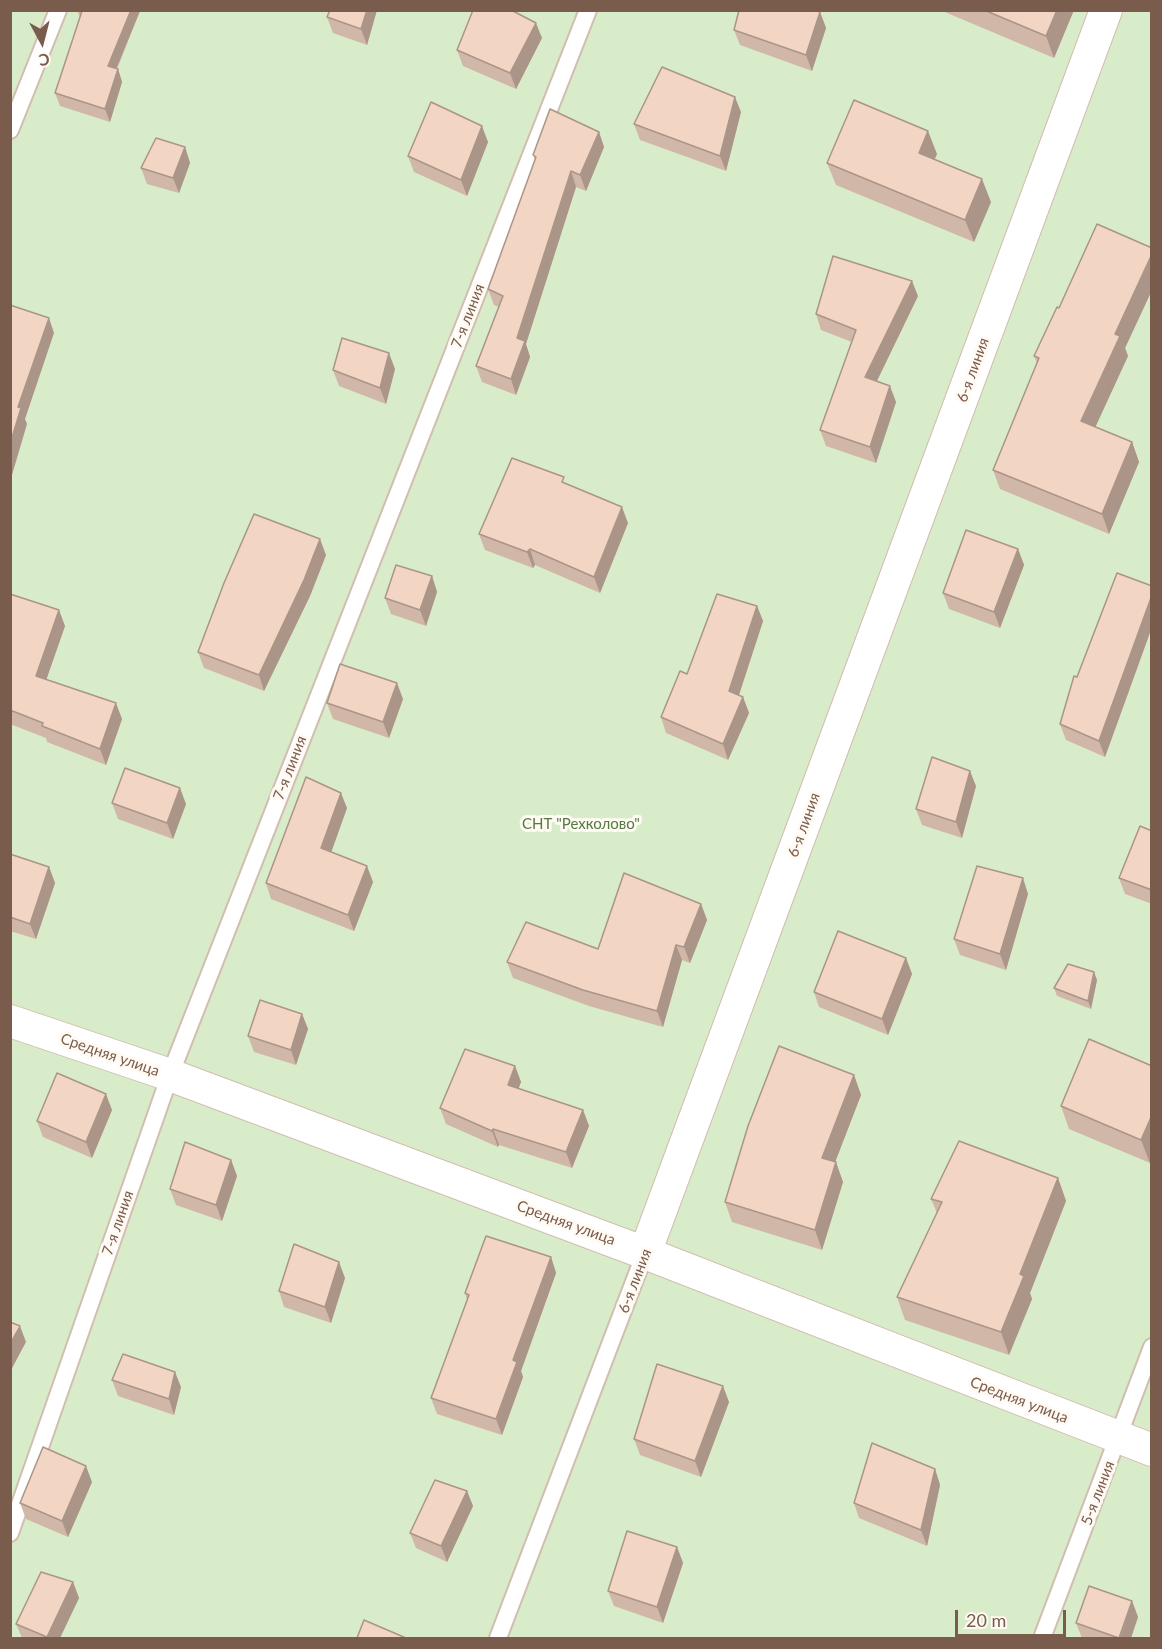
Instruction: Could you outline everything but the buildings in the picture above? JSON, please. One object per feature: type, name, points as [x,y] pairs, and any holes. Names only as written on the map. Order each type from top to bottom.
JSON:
[{"type":"street","name":"6-я линия","points":[[645,1253],[1106,10]]},
{"type":"street","name":"Средняя улица","points":[[10,1021],[170,1075],[645,1253],[1152,1450]]},
{"type":"lane","points":[[10,130],[58,10]]},
{"type":"lane","name":"7-я линия","points":[[10,1533],[170,1075],[588,10]]},
{"type":"lane","name":"6-я линия","points":[[498,1638],[645,1253]]},
{"type":"lane","name":"5-я линия","points":[[1042,1638],[1152,1347]]},
{"type":"green space","name":"СНТ \"Рехколово\"","points":[[11,11],[1151,11],[1151,1638],[11,1638]]}]
